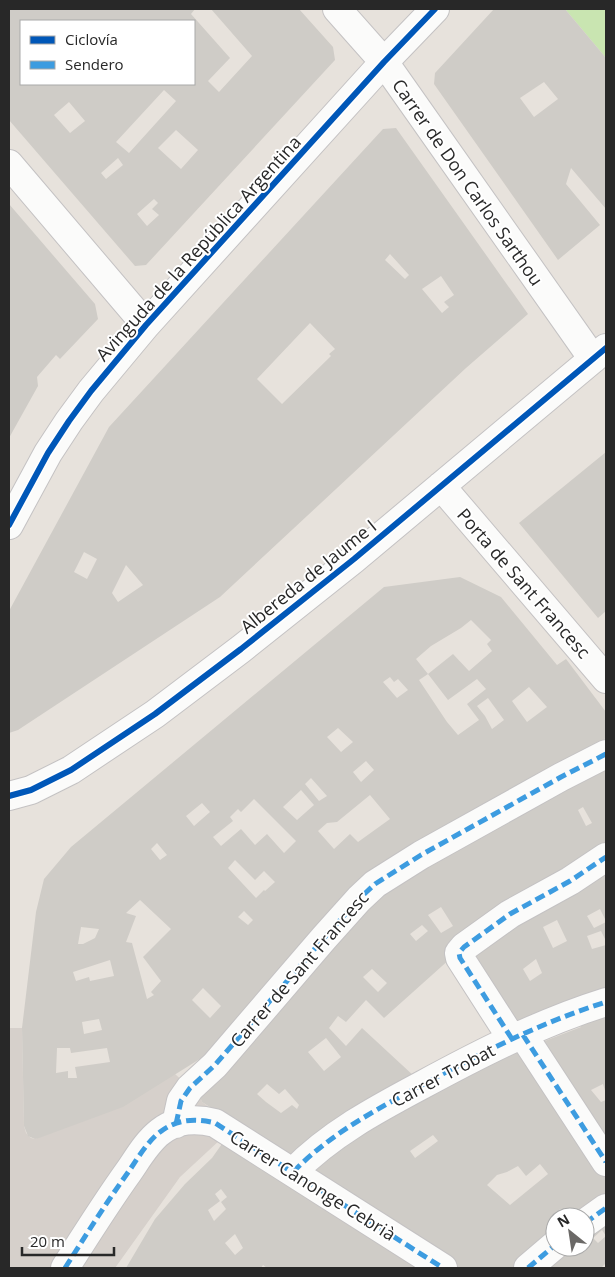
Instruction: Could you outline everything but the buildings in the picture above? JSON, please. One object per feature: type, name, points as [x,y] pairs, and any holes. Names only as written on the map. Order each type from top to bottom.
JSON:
[{"type":"street","name":"Carrer de Don Carlos Sarthou","points":[[337,9],[384,62],[599,354]]},
{"type":"street","name":"Avinguda de la República Argentina","points":[[9,525],[48,453],[69,420],[91,391],[146,325],[384,62],[435,9]]},
{"type":"street","points":[[9,164],[146,325]]},
{"type":"street","name":"Albereda de Jaume I","points":[[9,796],[31,790],[71,770],[155,714],[241,649],[354,559],[599,354]]},
{"type":"street","name":"Porta de Sant Francesc","points":[[441,486],[606,679]]},
{"type":"street","name":"Carrer de Sant Francesc","points":[[176,1124],[181,1100],[190,1088],[215,1065],[324,938],[375,884],[422,855],[606,754]]},
{"type":"street","points":[[606,858],[570,881],[510,914],[464,946],[459,953],[460,958],[606,1162]]},
{"type":"street","name":"Carrer Trobat","points":[[293,1172],[316,1150],[356,1122],[409,1092],[518,1037],[571,1014],[606,1002]]},
{"type":"street","name":"Carrer Canonge Cebrià","points":[[176,1124],[192,1120],[215,1123],[443,1268]]},
{"type":"street","points":[[65,1268],[104,1206],[148,1143],[161,1131],[176,1124]]},
{"type":"street","points":[[595,1216],[606,1208]]},
{"type":"street","points":[[528,1268],[545,1254]]},
{"type":"green space","points":[[565,9],[606,9],[606,58]]},
{"type":"shaded area","points":[[9,1028],[22,1028],[24,1126],[26,1133],[31,1138],[35,1139],[175,1074],[200,1097],[202,1102],[223,1117],[221,1139],[180,1177],[115,1268],[9,1268]]},
{"type":"marked path","points":[[176,1124],[181,1101],[190,1088],[215,1065],[324,938],[375,884],[421,855],[606,754]]},
{"type":"marked path","points":[[512,1039],[460,958],[459,953],[464,947],[510,914],[570,881],[606,857]]},
{"type":"marked path","points":[[293,1172],[307,1158],[338,1134],[405,1094],[512,1039],[606,1002]]},
{"type":"marked path","points":[[523,1035],[606,1162]]},
{"type":"marked path","points":[[65,1268],[112,1195],[151,1140],[173,1124],[193,1120],[215,1123],[443,1268]]},
{"type":"marked path","points":[[595,1216],[606,1208]]},
{"type":"marked path","points":[[528,1268],[545,1254]]},
{"type":"cycle path","points":[[9,525],[48,453],[91,391],[146,325],[384,62],[435,9]]},
{"type":"cycle path","points":[[9,796],[31,790],[71,770],[155,714],[241,649],[354,559],[606,348]]}]
